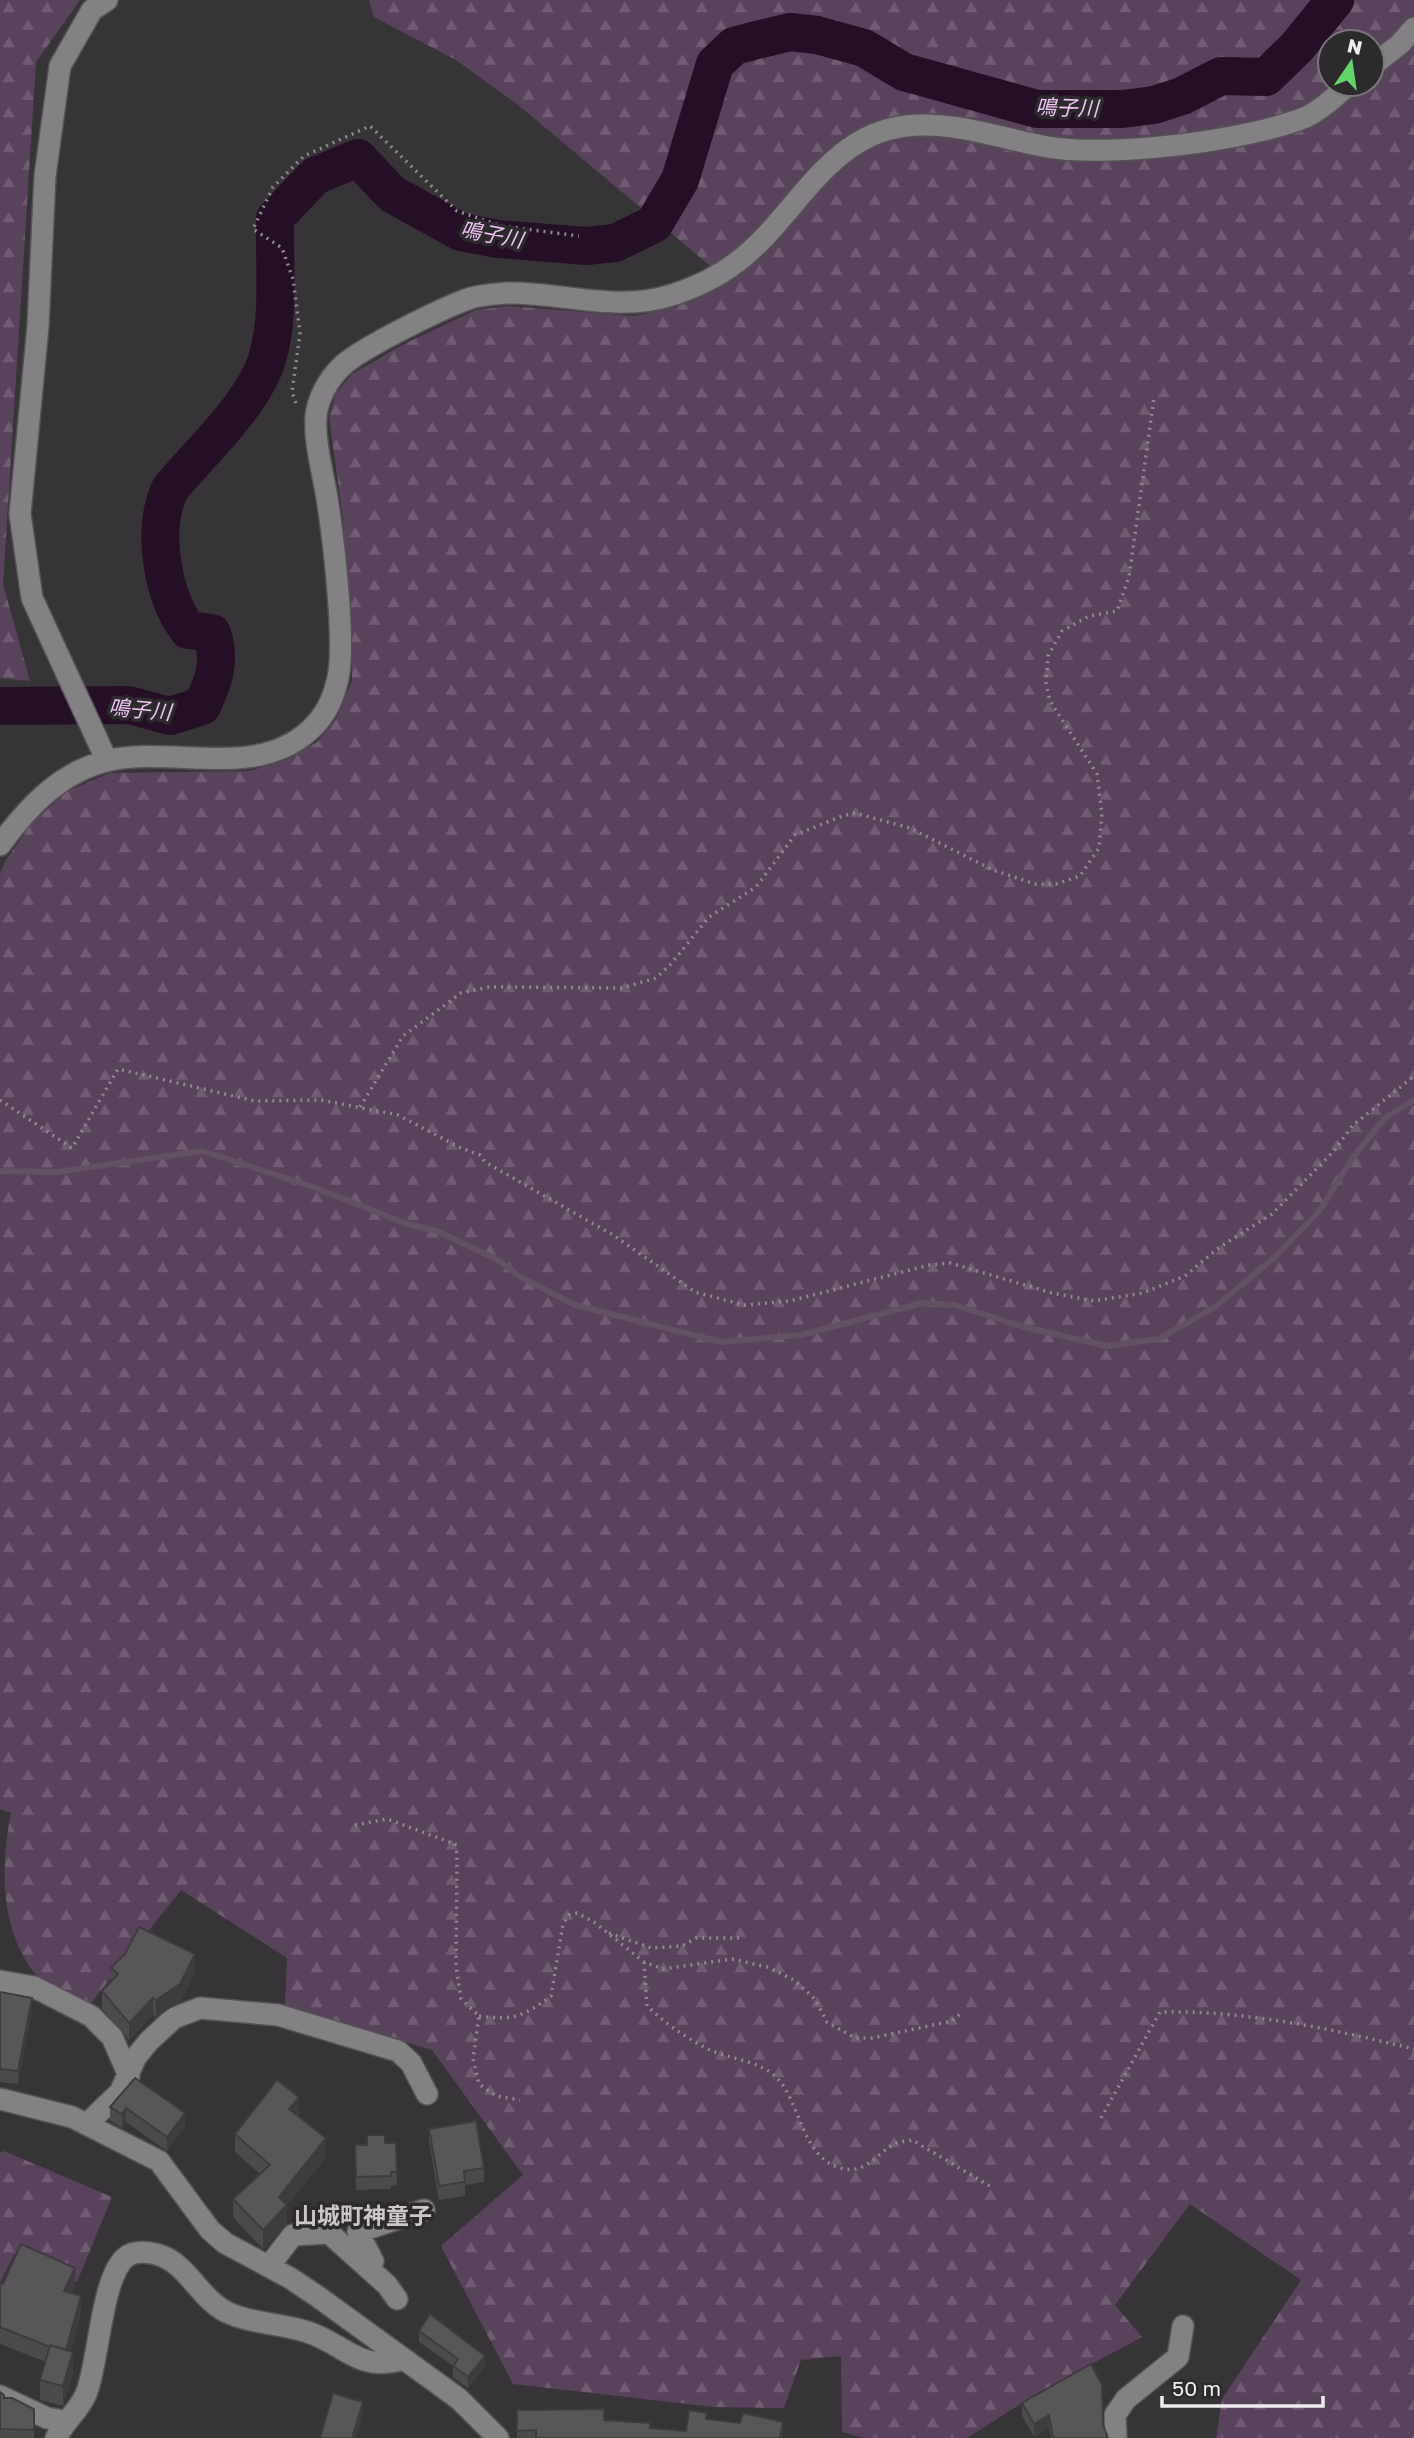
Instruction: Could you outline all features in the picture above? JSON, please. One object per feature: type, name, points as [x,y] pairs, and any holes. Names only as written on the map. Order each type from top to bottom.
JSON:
[{"type":"street","points":[[107,0],[92,10],[60,66],[45,176],[38,326],[20,514],[32,598],[107,761]]},
{"type":"street","points":[[1386,54],[1412,32]]},
{"type":"street","points":[[0,845],[22,815],[60,781],[107,761],[160,757],[247,758],[281,748],[308,732],[325,713],[339,678],[340,637],[330,512],[316,416],[325,387],[343,365],[398,333],[472,298],[508,293],[634,303],[671,295],[739,261],[833,160],[866,137],[904,126],[957,127],[1045,147],[1124,150],[1272,128],[1310,115],[1332,98]]},
{"type":"street","points":[[0,1981],[34,1987],[91,2016],[112,2037],[129,2076]]},
{"type":"street","points":[[87,2124],[120,2092],[136,2057],[174,2018],[200,2008],[278,2015],[398,2051],[411,2063],[427,2094]]},
{"type":"street","points":[[0,2099],[39,2107],[87,2124],[159,2161],[211,2230],[225,2243],[317,2296],[401,2360],[459,2399],[498,2438]]},
{"type":"street","points":[[369,2269],[373,2261],[358,2232],[424,2210]]},
{"type":"street","points":[[269,2266],[293,2235],[329,2233],[397,2299]]},
{"type":"street","points":[[0,2396],[47,2418],[60,2429],[85,2396],[113,2276],[127,2257],[141,2252],[163,2256],[191,2280],[212,2305],[233,2315],[289,2325],[315,2334],[367,2362],[382,2365],[401,2360]]},
{"type":"street","points":[[1116,2438],[1115,2415],[1126,2399],[1178,2357],[1183,2326]]},
{"type":"path","points":[[317,424],[302,419],[292,392],[300,333],[293,279],[282,248],[253,229],[273,187],[304,156],[370,126],[457,211],[502,226],[579,236]]},
{"type":"path","points":[[360,1107],[402,1036],[461,993],[489,987],[622,988],[656,978],[671,964],[690,937],[709,917],[756,887],[795,835],[842,816],[855,813],[910,828],[993,870],[1035,884],[1056,884],[1080,876],[1099,848],[1102,814],[1097,774],[1085,751],[1050,701],[1046,683],[1048,656],[1062,631],[1088,616],[1117,611],[1129,577],[1154,398]]},
{"type":"path","points":[[0,1100],[72,1149],[118,1069],[255,1101],[321,1100],[398,1115],[480,1155],[485,1162],[613,1235],[695,1292],[744,1305],[790,1301],[929,1265],[950,1263],[1052,1293],[1094,1301],[1143,1293],[1185,1276],[1217,1250],[1272,1214],[1334,1151],[1352,1126],[1414,1076]]},
{"type":"path","points":[[355,1825],[387,1819],[455,1843],[457,1965],[461,1998],[479,2016],[500,2019],[523,2016],[551,1996],[563,1924],[569,1915],[577,1913],[644,1962],[663,1969],[732,1959],[767,1968],[794,1980],[815,1999],[827,2022],[855,2038],[872,2038],[952,2021],[961,2013]]},
{"type":"path","points":[[603,1930],[630,1943],[651,1948],[682,1946],[696,1938],[738,1938]]},
{"type":"path","points":[[644,1962],[647,2007],[667,2024],[709,2049],[764,2069],[776,2077],[810,2141],[825,2159],[841,2168],[858,2168],[875,2161],[897,2143],[912,2140],[990,2186]]},
{"type":"path","points":[[1101,2118],[1160,2012],[1194,2011],[1324,2029],[1414,2049]]},
{"type":"path","points":[[479,2016],[473,2059],[479,2084],[496,2096],[520,2100]]},
{"type":"green space","points":[[0,0],[80,0],[36,62],[3,584],[30,681],[0,678]]},
{"type":"green space","points":[[369,0],[1414,0],[1414,2438],[1216,2438],[1222,2399],[1301,2280],[1190,2204],[1115,2305],[1142,2337],[1036,2394],[967,2438],[864,2438],[842,2432],[841,2356],[801,2360],[784,2408],[714,2407],[513,2384],[441,2246],[523,2175],[432,2050],[285,2006],[287,1958],[181,1890],[87,2008],[37,1976],[16,1940],[6,1899],[5,1877],[11,1813],[0,1809],[0,873],[31,824],[67,791],[110,773],[249,771],[286,760],[317,742],[336,719],[352,681],[352,637],[342,511],[329,417],[336,393],[352,374],[404,344],[476,310],[508,306],[634,316],[675,307],[716,290],[727,280],[517,104],[456,60],[374,17]]},
{"type":"green space","points":[[4,2151],[112,2197],[77,2282],[14,2254],[0,2283],[0,2153]]},
{"type":"building","points":[[139,1927],[195,1954],[180,1984],[156,2000],[153,1998],[129,2023],[102,1991],[118,1974],[111,1968],[125,1954]]},
{"type":"building","points":[[0,1992],[32,1998],[18,2071],[0,2069]]},
{"type":"building","points":[[135,2078],[185,2113],[167,2137],[126,2108],[122,2114],[110,2107]]},
{"type":"building","points":[[277,2080],[299,2097],[289,2109],[326,2138],[279,2197],[287,2205],[263,2230],[233,2199],[270,2165],[235,2134]]},
{"type":"building","points":[[476,2121],[484,2168],[464,2171],[465,2182],[439,2186],[429,2129]]},
{"type":"building","points":[[367,2135],[385,2135],[385,2143],[396,2143],[397,2172],[391,2172],[391,2176],[356,2177],[355,2145],[367,2145]]},
{"type":"building","points":[[21,2244],[75,2268],[64,2291],[81,2296],[66,2350],[50,2347],[0,2327],[0,2284],[3,2284]]},
{"type":"building","points":[[430,2314],[485,2356],[468,2377],[453,2366],[458,2359],[419,2331]]},
{"type":"building","points":[[50,2345],[73,2352],[63,2386],[40,2380]]},
{"type":"building","points":[[1091,2364],[1102,2385],[1103,2425],[1108,2438],[1053,2438],[1049,2415],[1034,2424],[1022,2403]]},
{"type":"building","points":[[0,2392],[4,2398],[12,2398],[34,2409],[34,2430],[0,2429]]},
{"type":"building","points":[[333,2393],[363,2402],[352,2438],[320,2438]]},
{"type":"building","points":[[604,2409],[604,2420],[650,2423],[650,2428],[686,2431],[689,2410],[707,2413],[706,2419],[740,2423],[743,2413],[783,2422],[780,2438],[536,2438],[536,2430],[517,2431],[517,2410]]},
{"type":"waterway","name":"鳴子川","points":[[0,706],[129,705],[170,716],[202,706],[215,671],[215,643],[212,633],[188,630],[172,599],[166,581],[160,542],[164,505],[170,489],[238,411],[260,376],[267,359],[274,326],[275,218],[315,176],[358,158],[392,194],[461,232],[498,239],[586,246],[615,243],[654,224],[680,180],[715,64],[734,46],[790,32],[817,35],[864,48],[904,72],[1037,109],[1122,109],[1154,105],[1182,96],[1221,76],[1266,77],[1297,47],[1335,0]]},
{"type":"waterway","points":[[0,1171],[57,1172],[202,1151],[316,1188],[407,1224],[437,1231],[498,1260],[520,1277],[575,1305],[721,1342],[801,1335],[922,1303],[955,1305],[1024,1327],[1107,1346],[1158,1339],[1215,1307],[1274,1258],[1321,1209],[1351,1160],[1385,1118],[1414,1100]]},
{"type":"district","name":"山城町神童子","points":[[363,2215]]}]
